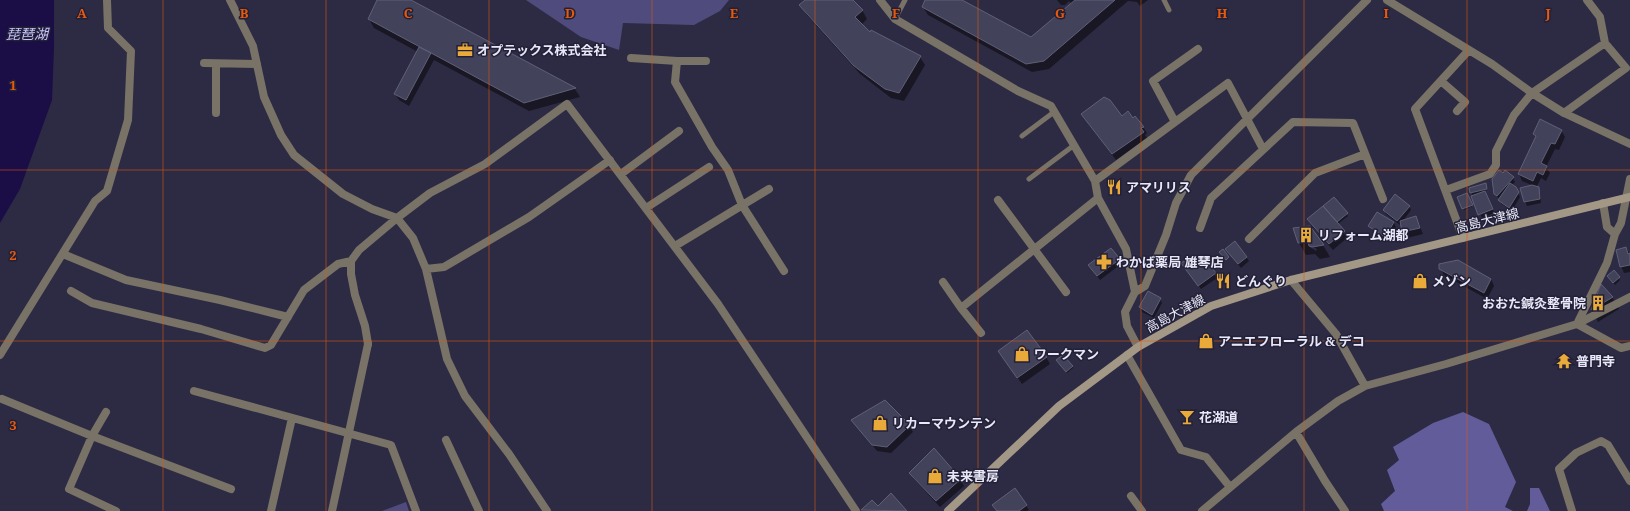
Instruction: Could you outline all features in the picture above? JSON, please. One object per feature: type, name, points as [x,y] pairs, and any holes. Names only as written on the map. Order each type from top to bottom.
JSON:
[{"type":"main road","name":"高島大津線","points":[[948,511],[1059,406],[1138,347],[1211,306],[1290,280],[1628,197]]},
{"type":"street","points":[[0,355],[95,201],[107,191],[128,120],[131,51],[108,28],[107,0]]},
{"type":"street","points":[[230,0],[253,46],[264,97],[281,135],[294,155],[343,194],[397,218],[413,238],[426,269],[447,359],[465,396],[509,454],[547,511]]},
{"type":"street","points":[[880,0],[896,19],[1018,91],[1051,106],[1073,146],[1095,181],[1098,198],[1126,249],[1135,292]]},
{"type":"street","points":[[1138,347],[1128,326],[1125,312],[1135,292],[1145,286],[1166,235],[1176,203],[1191,175],[1367,0]]},
{"type":"street","points":[[1387,0],[1492,64],[1532,93],[1564,113],[1630,144]]},
{"type":"street","points":[[1564,113],[1628,67],[1605,43],[1600,17],[1587,0]]},
{"type":"street","points":[[1446,190],[1490,174],[1496,165],[1496,151],[1514,115],[1532,93],[1605,43]]},
{"type":"street","points":[[1175,122],[1153,81],[1198,49]]},
{"type":"street","points":[[1463,238],[1415,110],[1469,50]]},
{"type":"street","points":[[632,58],[706,61]]},
{"type":"street","points":[[677,61],[675,82],[712,147],[728,170],[742,205],[784,271]]},
{"type":"street","points":[[204,63],[257,64]]},
{"type":"street","points":[[216,64],[216,113]]},
{"type":"street","points":[[1441,81],[1465,102],[1458,111]]},
{"type":"street","points":[[1095,181],[1228,83],[1263,149]]},
{"type":"street","points":[[332,511],[368,344],[365,326],[355,295],[351,274],[351,261],[359,250],[430,193],[485,164],[567,104],[718,304],[856,511]]},
{"type":"street","points":[[1200,228],[1211,198],[1293,122],[1353,123],[1382,199]]},
{"type":"street","points":[[621,174],[679,131]]},
{"type":"street","points":[[1248,240],[1315,173],[1365,154]]},
{"type":"street","points":[[426,269],[444,267],[529,217],[610,160]]},
{"type":"street","points":[[646,208],[709,167]]},
{"type":"street","points":[[1577,324],[1607,262],[1616,234],[1621,224],[1628,197],[1630,179]]},
{"type":"street","points":[[675,246],[769,189]]},
{"type":"street","points":[[961,308],[1098,198]]},
{"type":"street","points":[[998,200],[1066,292]]},
{"type":"street","points":[[1603,203],[1607,227],[1616,234]]},
{"type":"street","points":[[63,254],[126,280],[220,300],[288,317]]},
{"type":"street","points":[[71,292],[92,303],[201,329],[266,348],[272,345],[304,290],[338,264],[351,261]]},
{"type":"street","points":[[1290,280],[1336,334],[1365,386]]},
{"type":"street","points":[[943,282],[961,308],[982,333]]},
{"type":"street","points":[[1202,511],[1296,432],[1338,401],[1365,386],[1446,364],[1577,324],[1630,297]]},
{"type":"street","points":[[1577,324],[1621,348],[1630,346]]},
{"type":"street","points":[[1127,355],[1181,450],[1206,457],[1230,487]]},
{"type":"street","points":[[194,391],[391,445],[416,511]]},
{"type":"street","points":[[2,399],[92,436],[230,489]]},
{"type":"street","points":[[106,412],[92,436],[69,489],[116,511]]},
{"type":"street","points":[[271,511],[292,418]]},
{"type":"street","points":[[1296,432],[1345,511]]},
{"type":"street","points":[[446,440],[479,511]]},
{"type":"street","points":[[1572,511],[1559,468],[1576,453],[1601,441],[1608,445],[1629,479]]},
{"type":"street","points":[[1131,496],[1142,511]]},
{"type":"lane","points":[[896,19],[906,0]]},
{"type":"lane","points":[[1164,0],[1169,10]]},
{"type":"lane","points":[[1022,136],[1054,112]]},
{"type":"lane","points":[[1029,179],[1073,146]]},
{"type":"shaded area","points":[[526,0],[729,0],[720,11],[694,25],[623,23],[619,50],[581,37]]},
{"type":"shaded area","points":[[1463,412],[1489,424],[1516,482],[1505,507],[1513,511],[1384,511],[1381,504],[1395,491],[1387,470],[1399,460],[1393,447],[1433,423]]},
{"type":"shaded area","points":[[1530,488],[1539,488],[1550,511],[1527,511],[1530,504]]},
{"type":"shaded area","points":[[406,502],[409,511],[382,511]]},
{"type":"water","name":"琵琶湖","points":[[0,0],[54,0],[54,47],[52,100],[20,189],[0,223]]},
{"type":"building","name":"オプテックス株式会社","points":[[377,0],[411,0],[576,88],[524,103],[368,19]]},
{"type":"building","points":[[805,0],[853,0],[863,10],[855,17],[870,32],[871,30],[921,56],[899,93],[885,89],[854,66],[799,5]]},
{"type":"building","points":[[925,0],[962,0],[1031,37],[1075,0],[1115,0],[1044,61],[1026,64],[922,7]]},
{"type":"building","points":[[419,47],[431,53],[406,100],[394,94]]},
{"type":"building","points":[[1104,97],[1110,100],[1122,116],[1128,111],[1133,118],[1135,116],[1144,127],[1141,128],[1144,132],[1112,154],[1081,114]]},
{"type":"building","points":[[1540,119],[1562,130],[1555,144],[1551,143],[1541,163],[1547,166],[1543,175],[1537,172],[1533,181],[1518,174],[1536,136],[1533,134]]},
{"type":"building","points":[[1499,170],[1503,173],[1505,170],[1514,177],[1497,196],[1494,194],[1492,179]]},
{"type":"building","points":[[1486,183],[1487,189],[1470,193],[1469,188]]},
{"type":"building","points":[[1510,183],[1516,187],[1519,192],[1509,208],[1498,200]]},
{"type":"building","points":[[1532,185],[1539,187],[1540,199],[1524,202],[1520,188]]},
{"type":"building","points":[[1485,191],[1493,209],[1478,215],[1471,196]]},
{"type":"building","points":[[1467,193],[1473,205],[1462,209],[1457,197]]},
{"type":"building","points":[[1395,194],[1410,206],[1397,221],[1383,210]]},
{"type":"building","points":[[1334,197],[1348,213],[1337,222],[1323,206]]},
{"type":"building","points":[[1323,206],[1345,231],[1329,244],[1307,219]]},
{"type":"building","points":[[1377,212],[1394,222],[1385,237],[1368,226]]},
{"type":"building","points":[[1416,216],[1420,228],[1402,232],[1400,221]]},
{"type":"building","name":"リフォーム湖都","points":[[1310,226],[1324,245],[1312,247],[1309,246],[1308,242],[1298,243],[1293,228]]},
{"type":"building","points":[[1235,241],[1247,257],[1238,264],[1225,249]]},
{"type":"building","points":[[1626,247],[1628,254],[1630,253],[1630,265],[1620,267],[1616,250]]},
{"type":"building","name":"わかば薬局 雄琴店","points":[[1111,248],[1120,259],[1097,276],[1088,265]]},
{"type":"building","points":[[1223,249],[1229,257],[1226,260],[1219,252]]},
{"type":"building","points":[[1192,256],[1197,262],[1200,259],[1202,263],[1206,260],[1216,273],[1198,286],[1181,263]]},
{"type":"building","points":[[1458,260],[1491,279],[1484,293],[1439,269],[1439,264]]},
{"type":"building","points":[[1614,270],[1620,277],[1613,283],[1607,276]]},
{"type":"building","name":"おおた鍼灸整骨院","points":[[1601,284],[1613,297],[1591,310]]},
{"type":"building","points":[[1148,291],[1161,298],[1152,315],[1139,307]]},
{"type":"building","name":"ワークマン","points":[[1027,330],[1047,357],[1017,378],[998,351]]},
{"type":"building","points":[[1063,355],[1073,366],[1066,372],[1056,360]]},
{"type":"building","name":"リカーマウンテン","points":[[885,400],[910,425],[887,447],[872,445],[851,420]]},
{"type":"building","name":"未来書房","points":[[934,448],[961,479],[936,501],[909,473]]},
{"type":"building","points":[[1015,488],[1027,505],[1019,511],[997,511],[992,505]]},
{"type":"building","points":[[891,493],[907,511],[861,510],[872,500],[878,506]]},
{"type":"place","name":"オプテックス株式会社","points":[[465,50]]},
{"type":"place","name":"アマリリス","points":[[1114,187]]},
{"type":"place","name":"リフォーム湖都","points":[[1306,235]]},
{"type":"place","name":"わかば薬局 雄琴店","points":[[1104,262]]},
{"type":"place","name":"どんぐり","points":[[1223,281]]},
{"type":"place","name":"メゾン","points":[[1420,281]]},
{"type":"place","name":"おおた鍼灸整骨院","points":[[1598,303]]},
{"type":"place","name":"アニエフローラル & デコ","points":[[1206,341]]},
{"type":"place","name":"ワークマン","points":[[1022,354]]},
{"type":"place","name":"普門寺","points":[[1564,361]]},
{"type":"place","name":"花湖道","points":[[1187,417]]},
{"type":"place","name":"リカーマウンテン","points":[[880,423]]},
{"type":"place","name":"未来書房","points":[[935,476]]}]
